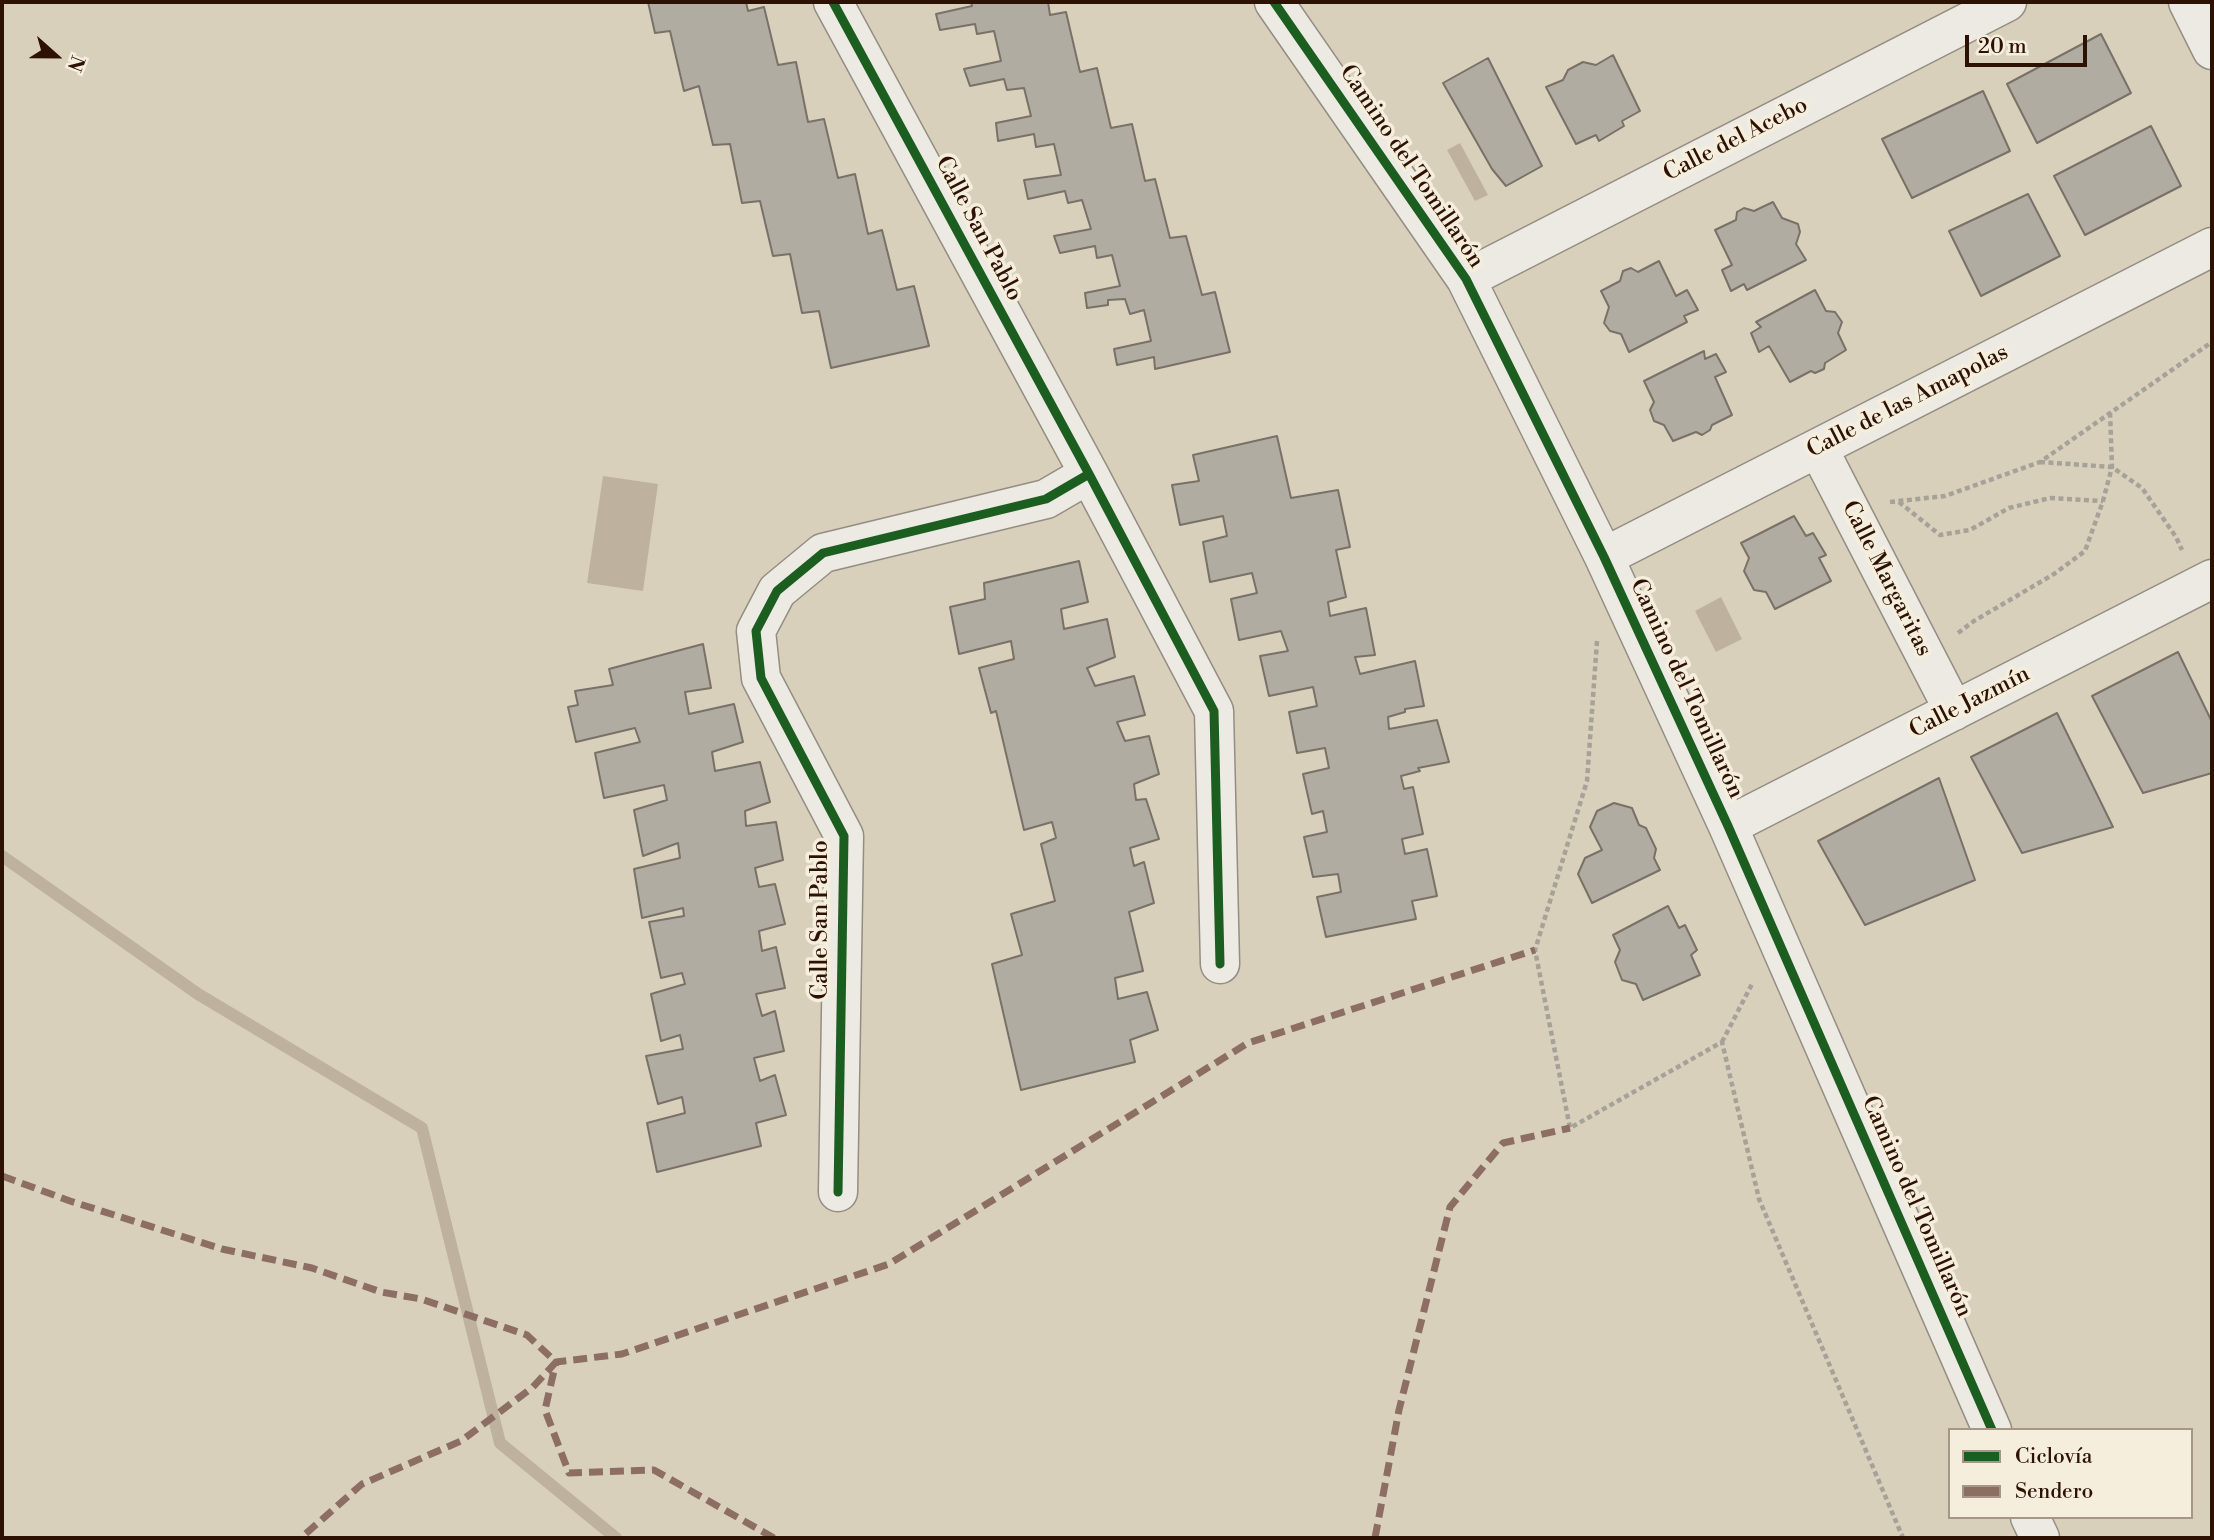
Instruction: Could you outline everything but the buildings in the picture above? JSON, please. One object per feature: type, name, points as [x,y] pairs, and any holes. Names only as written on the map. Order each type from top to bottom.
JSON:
[{"type":"street","name":"Calle San Pablo","points":[[833,2],[1214,711],[1220,964]]},
{"type":"street","name":"Camino del Tomillarón","points":[[1274,2],[1465,279],[1604,557],[1728,826],[1991,1428]]},
{"type":"street","name":"Calle del Acebo","points":[[1465,279],[2007,2]]},
{"type":"street","points":[[2189,2],[2212,50]]},
{"type":"street","name":"Calle de las Amapolas","points":[[1604,557],[2212,247]]},
{"type":"street","name":"Calle Margaritas","points":[[1818,448],[1954,710]]},
{"type":"street","name":"Calle San Pablo","points":[[838,1192],[844,836],[761,678],[756,631],[777,591],[823,554],[1046,499],[1089,474]]},
{"type":"street","name":"Calle Jazmín","points":[[1728,826],[2205,583]]},
{"type":"street","points":[[2031,1519],[2040,1538]]},
{"type":"path","points":[[1849,507],[1945,496],[2039,462],[2212,341]]},
{"type":"path","points":[[1926,656],[1974,621],[2054,574],[2085,551],[2112,467],[2110,412]]},
{"type":"path","points":[[2039,462],[2112,467],[2142,488],[2205,583]]},
{"type":"path","points":[[1898,502],[1940,535],[1970,530],[2009,508],[2050,498],[2103,500]]},
{"type":"path","points":[[1598,636],[1587,781],[1535,950],[1570,1128],[1722,1042],[1776,936]]},
{"type":"path","points":[[1722,1042],[1759,1199],[1903,1538]]},
{"type":"shaded area","points":[[2,2],[2212,2],[2212,1538],[2,1538]]},
{"type":"shaded area","points":[[1460,143],[1488,195],[1475,201],[1447,150]]},
{"type":"shaded area","points":[[603,476],[658,484],[643,591],[587,583]]},
{"type":"shaded area","points":[[1721,597],[1742,639],[1716,652],[1695,611]]},
{"type":"waterway","points":[[2,856],[198,994],[422,1128],[500,1443],[616,1538]]},
{"type":"marked path","points":[[774,1538],[654,1470],[569,1473],[545,1410],[556,1362],[622,1354],[889,1264],[1248,1043],[1535,950]]},
{"type":"marked path","points":[[1375,1538],[1399,1410],[1450,1207],[1503,1143],[1570,1128]]},
{"type":"marked path","points":[[2,1176],[70,1201],[222,1249],[312,1268],[381,1292],[421,1299],[527,1335],[556,1362],[533,1387],[461,1441],[362,1484],[301,1538]]},
{"type":"cycle path","points":[[833,2],[1214,711],[1220,964]]},
{"type":"cycle path","points":[[1274,2],[1466,279],[1604,557],[1728,826],[1991,1428]]},
{"type":"cycle path","points":[[838,1192],[844,836],[761,678],[756,631],[777,591],[823,553],[1046,499],[1089,474]]}]
